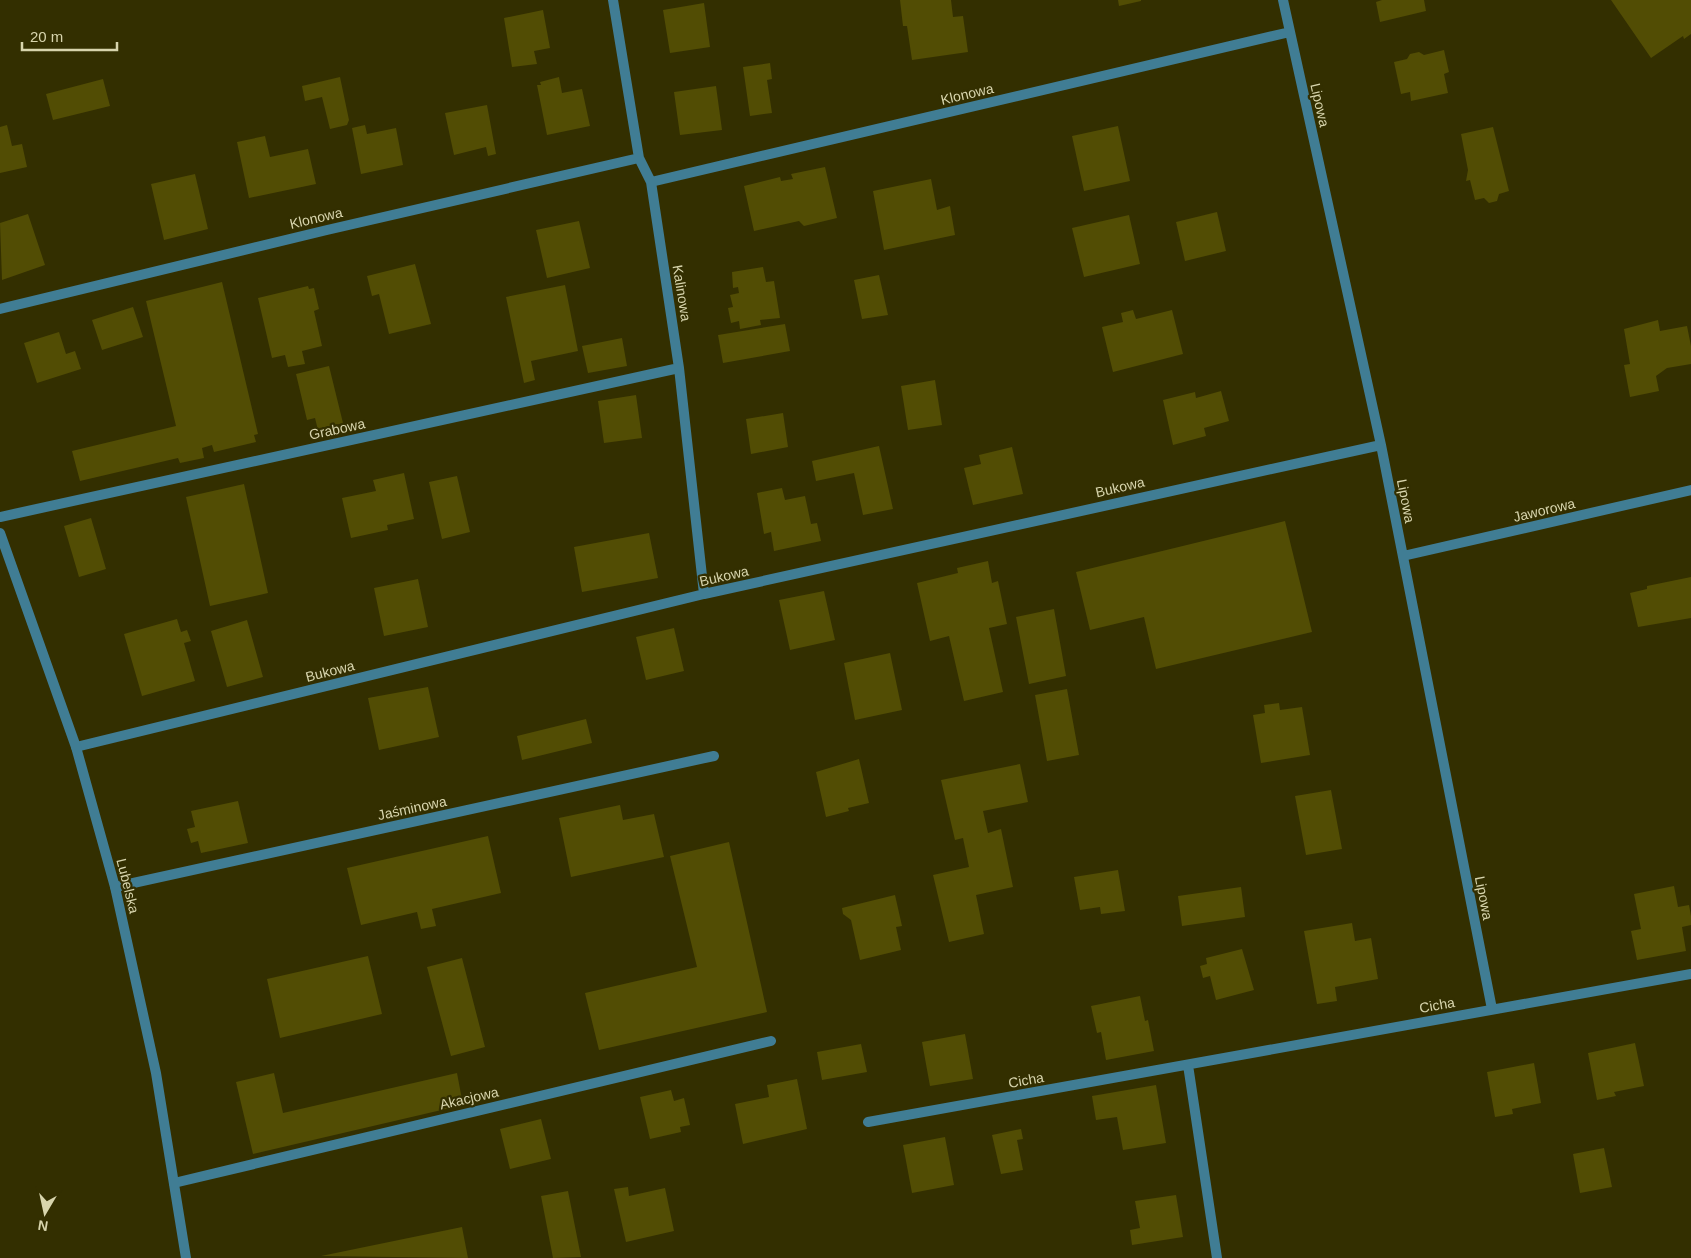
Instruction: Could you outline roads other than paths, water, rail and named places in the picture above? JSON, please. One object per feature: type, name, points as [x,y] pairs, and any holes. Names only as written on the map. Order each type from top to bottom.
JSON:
[{"type":"street","name":"Kalinowa","points":[[613,0],[639,158],[651,182],[679,368],[704,594]]},
{"type":"street","name":"Lipowa","points":[[1283,0],[1381,445],[1492,1010]]},
{"type":"street","name":"Klonowa","points":[[651,182],[1290,32]]},
{"type":"street","name":"Klonowa","points":[[0,309],[327,230],[639,158]]},
{"type":"street","name":"Grabowa","points":[[0,517],[679,368]]},
{"type":"street","name":"Bukowa","points":[[76,747],[704,594],[1381,445]]},
{"type":"street","name":"Jaworowa","points":[[1403,556],[1691,490]]},
{"type":"street","name":"Lubelska","points":[[0,533],[76,747],[115,887],[156,1073],[186,1258]]},
{"type":"street","name":"Jaśminowa","points":[[115,887],[714,756]]},
{"type":"street","name":"Cicha","points":[[868,1122],[1691,974]]},
{"type":"street","name":"Akacjowa","points":[[174,1182],[771,1041]]},
{"type":"street","points":[[1188,1064],[1217,1258]]}]
